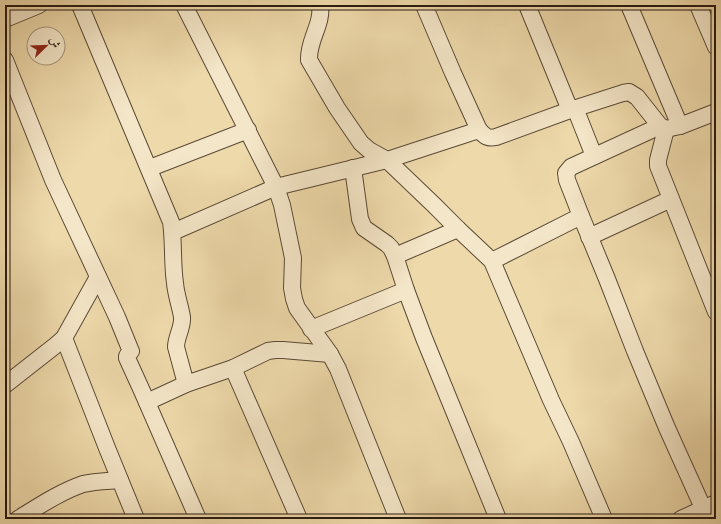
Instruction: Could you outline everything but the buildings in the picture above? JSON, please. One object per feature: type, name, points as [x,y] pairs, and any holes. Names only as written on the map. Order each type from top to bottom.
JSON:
[{"type":"street","points":[[5,19],[39,5]]},
{"type":"street","points":[[80,5],[172,222],[172,262],[182,317],[176,347],[186,384]]},
{"type":"street","points":[[184,5],[276,187],[282,205],[293,258],[292,288],[297,308],[330,354],[338,369],[398,519]]},
{"type":"street","points":[[320,5],[321,14],[309,52],[309,60],[337,108],[361,143],[369,150],[387,160],[492,261],[551,400],[604,519]]},
{"type":"street","points":[[424,5],[479,130],[486,137],[490,138],[572,109],[628,92],[637,97],[669,127]]},
{"type":"street","points":[[527,5],[594,156]]},
{"type":"street","points":[[629,5],[669,127],[658,163],[716,312]]},
{"type":"street","points":[[698,5],[716,47]]},
{"type":"street","points":[[5,60],[53,180],[117,317],[131,351],[127,358],[198,519]]},
{"type":"street","points":[[681,519],[709,510],[667,428],[589,237],[567,180],[566,173],[571,167],[594,156],[669,127],[716,112]]},
{"type":"street","points":[[150,168],[248,130]]},
{"type":"street","points":[[173,232],[276,187],[387,160],[479,130]]},
{"type":"street","points":[[353,168],[360,220],[364,228],[387,244],[395,256],[424,338],[498,519]]},
{"type":"street","points":[[589,237],[671,199]]},
{"type":"street","points":[[492,261],[581,216]]},
{"type":"street","points":[[395,256],[458,229]]},
{"type":"street","points":[[5,385],[64,338],[98,277]]},
{"type":"street","points":[[312,328],[406,290]]},
{"type":"street","points":[[64,338],[136,519]]},
{"type":"street","points":[[147,402],[186,384],[233,368],[268,351],[283,350],[330,354]]},
{"type":"street","points":[[233,368],[299,519]]},
{"type":"street","points":[[18,519],[48,501],[83,484],[120,480]]}]
